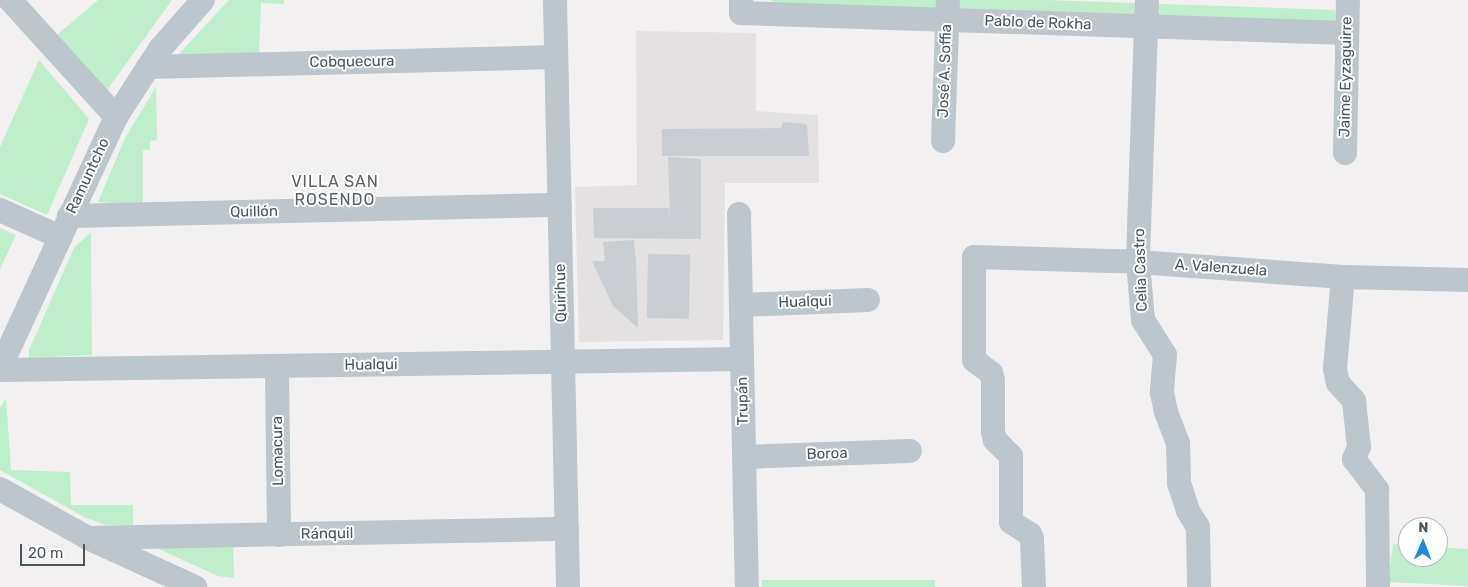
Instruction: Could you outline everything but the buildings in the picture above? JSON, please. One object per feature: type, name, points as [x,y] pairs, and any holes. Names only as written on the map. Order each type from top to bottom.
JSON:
[{"type":"street","name":"Ramuntcho","points":[[0,369],[116,117],[174,31],[203,0]]},
{"type":"street","name":"Quirihue","points":[[555,0],[568,587]]},
{"type":"street","name":"Pablo de Rokha","points":[[742,0],[741,13],[947,10],[1146,26],[1347,33]]},
{"type":"street","name":"Celia Castro","points":[[1147,0],[1138,262],[1143,320],[1165,355],[1162,393],[1166,412],[1178,442],[1179,483],[1188,512],[1198,527],[1199,587]]},
{"type":"street","name":"Jaime Eyzaguirre","points":[[1345,153],[1348,0]]},
{"type":"street","points":[[0,7],[18,8],[116,117]]},
{"type":"street","name":"José A. Soffia","points":[[943,141],[947,10]]},
{"type":"street","name":"Cobquecura","points":[[148,67],[556,57]]},
{"type":"street","name":"Quillón","points":[[69,216],[560,205]]},
{"type":"street","points":[[0,210],[60,238]]},
{"type":"street","name":"Trupán","points":[[739,214],[747,587]]},
{"type":"street","name":"A. Valenzuela","points":[[1034,587],[1032,539],[1030,534],[1011,522],[1010,456],[995,440],[993,432],[993,380],[991,373],[974,360],[974,257],[1138,262],[1343,277],[1468,280]]},
{"type":"street","points":[[1343,277],[1336,369],[1338,383],[1354,401],[1359,447],[1354,459],[1377,490],[1378,587]]},
{"type":"street","name":"Hualqui","points":[[741,304],[868,300]]},
{"type":"street","name":"Hualqui","points":[[0,369],[277,367],[742,359]]},
{"type":"street","name":"Lomacura","points":[[277,367],[279,535]]},
{"type":"street","name":"Boroa","points":[[744,457],[910,452]]},
{"type":"street","points":[[0,489],[88,538],[180,585]]},
{"type":"street","name":"Ránquil","points":[[88,538],[567,529]]},
{"type":"shaded area","points":[[636,31],[756,33],[756,111],[818,115],[819,183],[725,183],[723,340],[579,342],[575,187],[637,185]]},
{"type":"green space","points":[[98,0],[172,0],[105,93],[57,35]]},
{"type":"green space","points":[[229,0],[284,0],[284,4],[261,3],[259,56],[177,56]]},
{"type":"green space","points":[[770,0],[1045,0],[1335,10],[1335,27],[781,5]]},
{"type":"green space","points":[[39,60],[89,119],[47,215],[0,194],[0,147]]},
{"type":"green space","points":[[156,87],[157,140],[150,141],[150,150],[143,150],[143,205],[98,202],[125,138]]},
{"type":"green space","points":[[0,228],[16,235],[0,269]]},
{"type":"green space","points":[[91,232],[92,355],[29,358],[29,350],[74,248]]},
{"type":"green space","points":[[6,398],[11,470],[70,472],[71,505],[133,505],[133,526],[105,525],[84,517],[0,470],[0,408]]},
{"type":"green space","points":[[233,544],[234,578],[218,576],[150,545]]},
{"type":"green space","points":[[1393,544],[1398,544],[1398,567],[1448,567],[1448,548],[1468,549],[1468,586],[1388,582]]},
{"type":"green space","points":[[762,580],[935,580],[935,587],[762,587]]},
{"type":"district","name":"VILLA SAN ROSENDO","points":[[335,191]]}]
